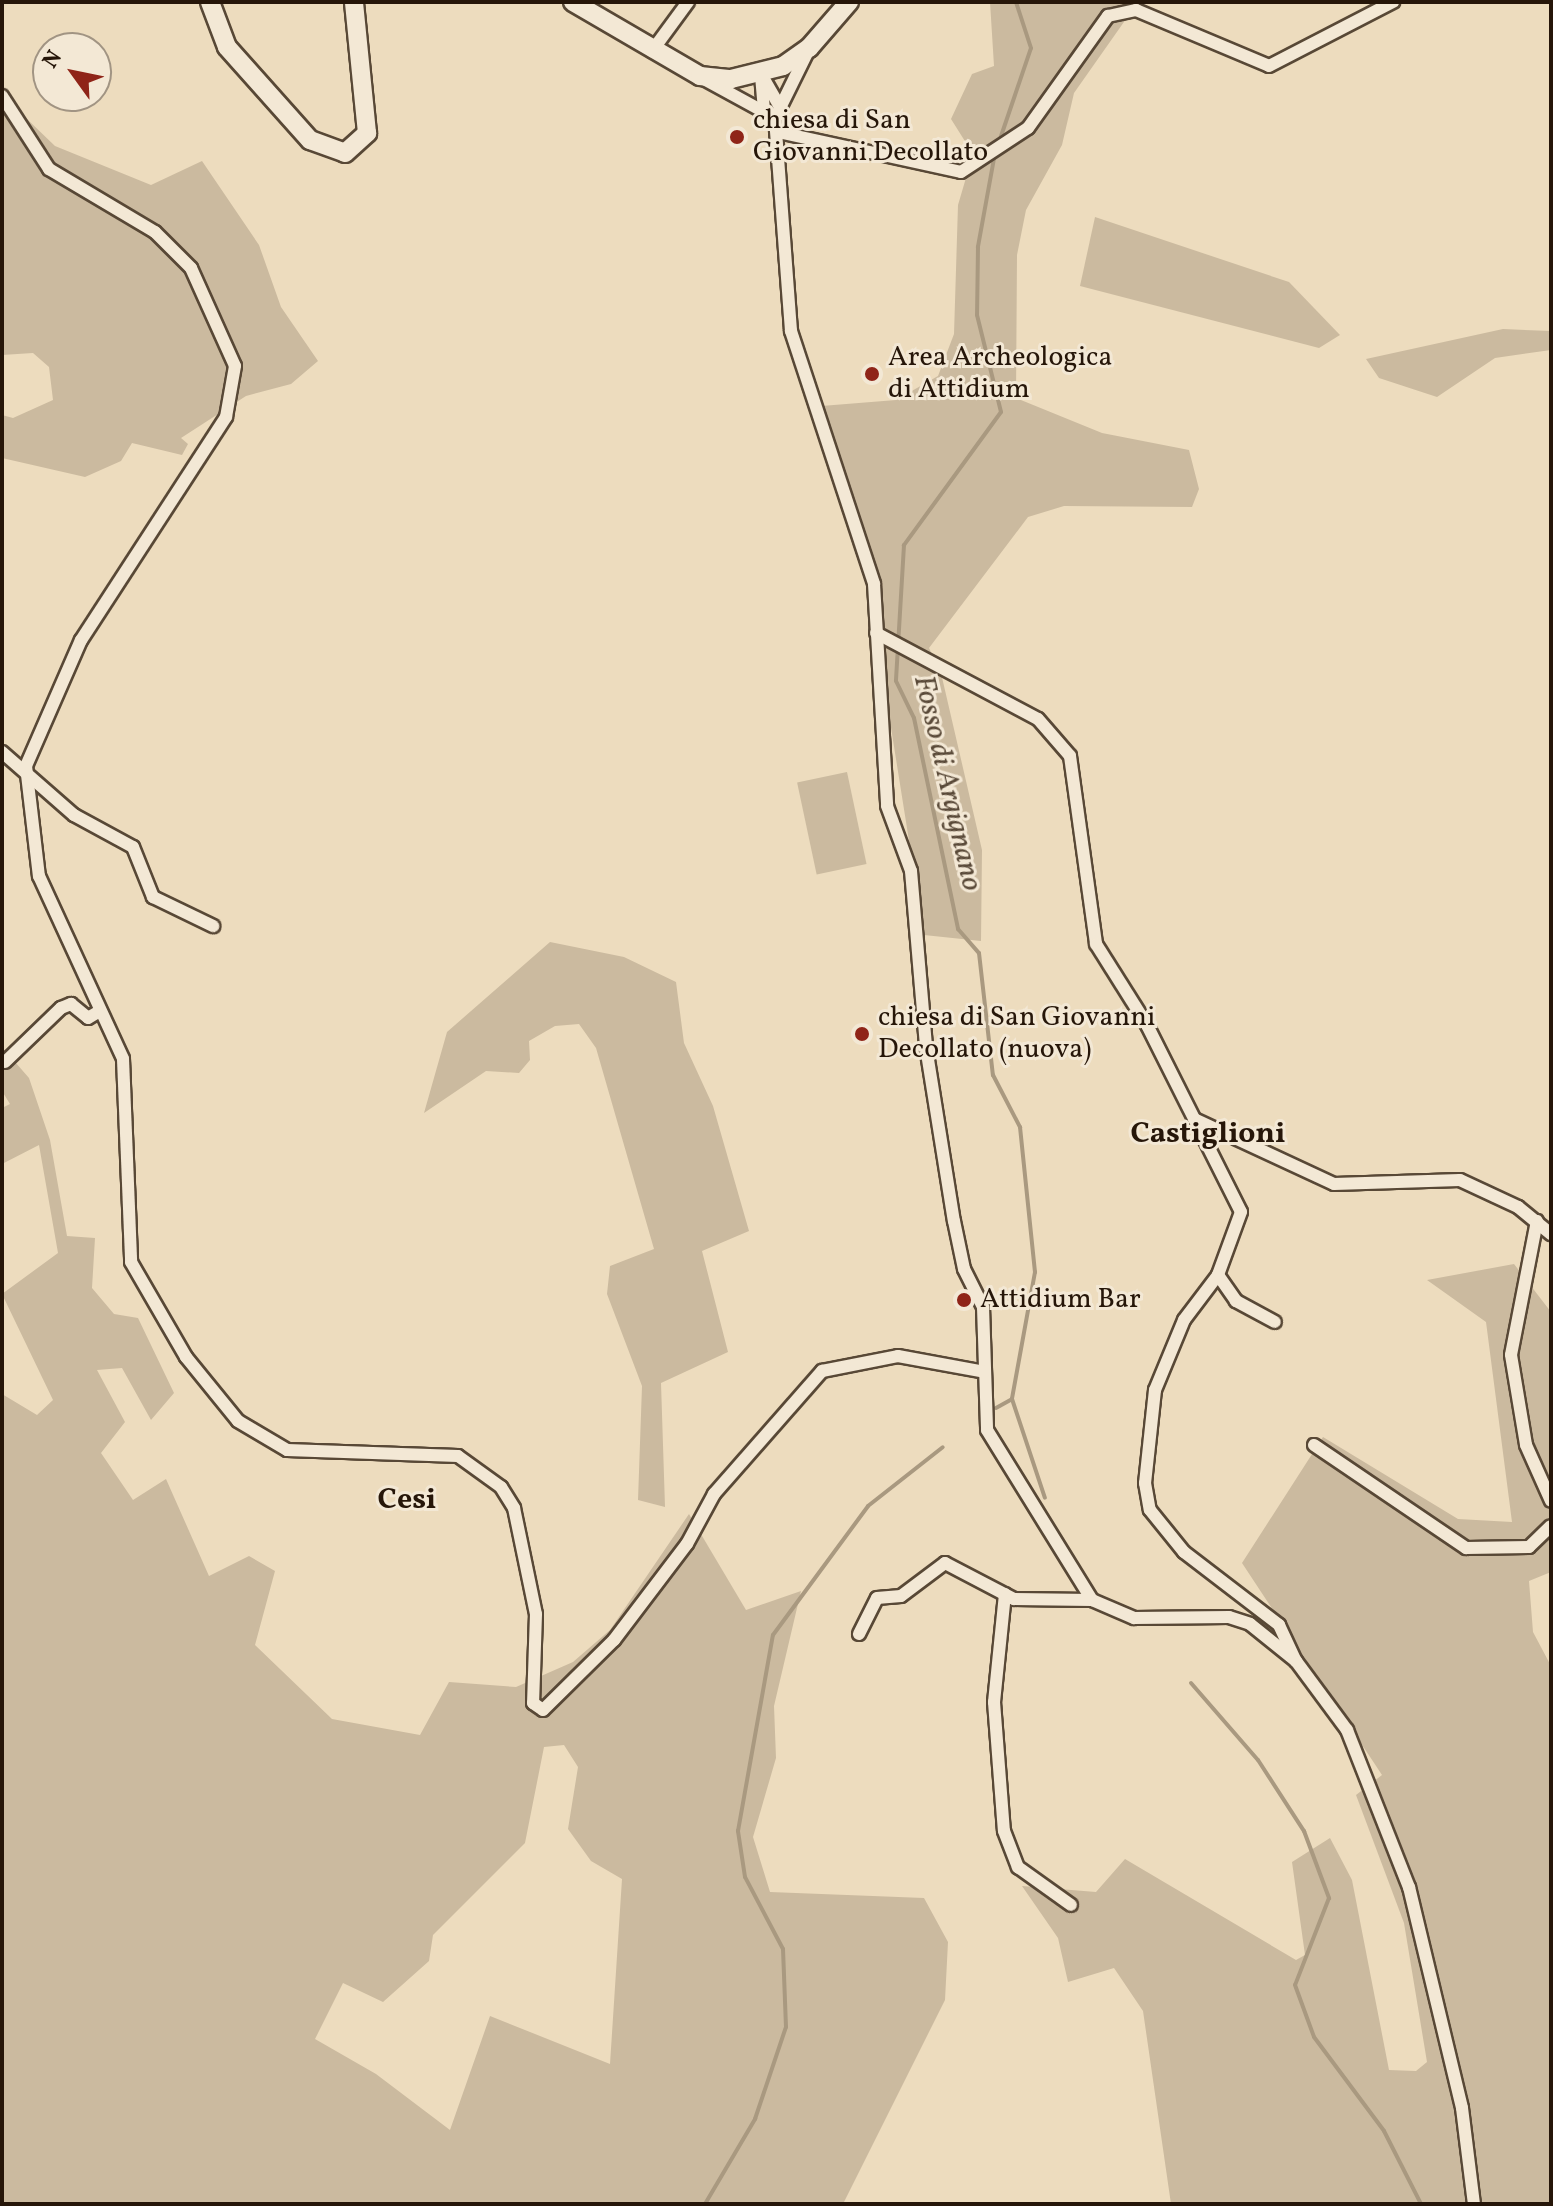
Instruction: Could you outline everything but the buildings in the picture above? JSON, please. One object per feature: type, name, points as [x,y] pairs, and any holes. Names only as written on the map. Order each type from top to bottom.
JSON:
[{"type":"main road","points":[[210,2],[227,47],[310,140],[345,153],[367,133],[354,2]]},
{"type":"main road","points":[[573,2],[652,51],[700,76],[761,74],[809,48],[849,2]]},
{"type":"street","points":[[652,51],[688,2]]},
{"type":"street","points":[[778,132],[961,172],[1008,147],[1108,16],[1148,14],[1269,66],[1393,2]]},
{"type":"street","points":[[809,48],[775,118],[791,331],[874,584],[880,635],[887,806],[911,871],[932,1088],[964,1269],[983,1307],[987,1430],[1092,1600]]},
{"type":"street","points":[[761,74],[779,105]]},
{"type":"street","points":[[761,74],[764,110]]},
{"type":"street","points":[[700,76],[775,118]]},
{"type":"street","points":[[2,96],[49,169],[155,232],[191,268],[235,366],[226,417],[81,640],[26,766],[39,876],[98,1012],[123,1059],[131,1262],[186,1357],[238,1421],[287,1450],[458,1456],[501,1487],[514,1508],[536,1614],[537,1709],[554,1705],[614,1640],[687,1544],[714,1494],[822,1371],[898,1356],[985,1372]]},
{"type":"street","points":[[880,635],[1038,719],[1070,756],[1096,944],[1194,1119],[1241,1212],[1218,1275],[1184,1320],[1155,1390],[1145,1483],[1158,1526],[1279,1625],[1296,1661],[1347,1730],[1409,1887],[1462,2108],[1474,2204]]},
{"type":"street","points":[[2,752],[26,766],[74,815],[133,847],[153,897],[213,926]]},
{"type":"street","points":[[5,1062],[61,1008],[71,1004],[88,1018],[98,1012]]},
{"type":"street","points":[[1194,1119],[1334,1184],[1460,1180],[1537,1221],[1551,1234]]},
{"type":"street","points":[[1537,1221],[1511,1355],[1526,1445],[1551,1501]]},
{"type":"street","points":[[1218,1275],[1236,1301],[1275,1322]]},
{"type":"street","points":[[1314,1445],[1466,1548],[1529,1547],[1551,1526]]},
{"type":"street","points":[[859,1634],[877,1598],[901,1596],[945,1563],[1028,1603],[1092,1600],[1134,1618],[1229,1617],[1296,1661]]},
{"type":"street","points":[[1005,1594],[994,1702],[1004,1831],[1018,1867],[1071,1905]]},
{"type":"shaded area","points":[[990,2],[1138,2],[1074,93],[1062,145],[1026,210],[1017,255],[1016,398],[1102,433],[1189,450],[1199,489],[1192,507],[1064,506],[1028,517],[929,648],[941,673],[982,850],[981,941],[924,935],[868,583],[809,407],[896,400],[938,376],[954,334],[958,205],[973,154],[951,119],[972,74],[994,66]]},
{"type":"shaded area","points":[[2,95],[55,146],[151,185],[202,161],[259,245],[281,307],[318,361],[291,384],[246,396],[181,438],[188,444],[182,455],[132,443],[121,461],[85,477],[2,458],[2,415],[13,418],[53,400],[49,367],[33,353],[2,355]]},
{"type":"shaded area","points":[[1095,217],[1289,282],[1340,335],[1319,348],[1080,286]]},
{"type":"shaded area","points":[[1503,329],[1551,331],[1551,350],[1495,358],[1437,397],[1379,378],[1366,359]]},
{"type":"shaded area","points":[[847,772],[867,864],[817,875],[797,783]]},
{"type":"shaded area","points":[[550,942],[624,957],[676,982],[684,1043],[713,1106],[749,1231],[702,1251],[728,1352],[661,1383],[665,1507],[638,1500],[642,1386],[607,1294],[610,1266],[654,1249],[596,1048],[579,1024],[555,1026],[529,1041],[530,1060],[519,1073],[486,1071],[424,1113],[447,1032]]},
{"type":"shaded area","points":[[2,1047],[29,1078],[50,1140],[67,1236],[95,1238],[92,1288],[114,1314],[138,1318],[174,1393],[151,1420],[122,1368],[97,1370],[125,1422],[101,1453],[133,1500],[166,1479],[209,1576],[249,1556],[275,1571],[255,1645],[332,1719],[420,1735],[449,1682],[516,1687],[573,1662],[610,1630],[689,1514],[746,1610],[801,1591],[774,1706],[776,1758],[753,1837],[770,1892],[924,1898],[948,1942],[945,2000],[843,2204],[2,2204],[2,1394],[37,1415],[53,1400],[2,1294],[58,1253],[39,1145],[2,1164],[2,1108],[10,1104],[2,1091]],"holes":[[[564,1745],[578,1767],[568,1829],[591,1861],[622,1879],[610,2064],[490,2016],[450,2130],[376,2074],[315,2039],[343,1983],[383,2002],[429,1961],[433,1935],[525,1843],[544,1747]]]},
{"type":"shaded area","points":[[1514,1264],[1551,1312],[1551,1572],[1529,1581],[1533,1632],[1551,1666],[1551,2204],[1171,2204],[1143,2011],[1114,1968],[1068,1982],[1058,1938],[1022,1886],[1096,1892],[1125,1859],[1296,1960],[1305,1955],[1292,1862],[1330,1838],[1352,1880],[1389,2070],[1416,2071],[1427,2062],[1404,1923],[1356,1795],[1382,1775],[1242,1563],[1323,1437],[1458,1519],[1512,1522],[1486,1322],[1427,1280]]},
{"type":"waterway","name":"Fosso di Argignano","points":[[998,145],[1031,48],[1016,2]]},
{"type":"waterway","name":"Fosso di Argignano","points":[[995,153],[978,247],[977,315],[1001,412],[904,545],[896,681],[914,718],[958,929],[979,953],[993,1075],[1020,1127],[1035,1272],[1012,1399],[1045,1498]]},
{"type":"waterway","points":[[996,1408],[1012,1399]]},
{"type":"waterway","points":[[705,2204],[755,2119],[786,2027],[783,1949],[745,1877],[738,1831],[773,1635],[868,1506],[943,1447]]},
{"type":"waterway","name":"Fosso di Argignano","points":[[1191,1683],[1258,1760],[1304,1831],[1329,1898],[1295,1985],[1314,2037],[1384,2131],[1421,2204]]},
{"type":"place","name":"chiesa di San Giovanni Decollato","points":[[737,137]]},
{"type":"place","name":"Area Archeologica di Attidium","points":[[872,374]]},
{"type":"place","name":"chiesa di San Giovanni Decollato (nuova)","points":[[862,1034]]},
{"type":"place","name":"Attidium Bar","points":[[964,1300]]},
{"type":"district","name":"Castiglioni","points":[[1208,1134]]},
{"type":"district","name":"Cesi","points":[[407,1500]]}]
